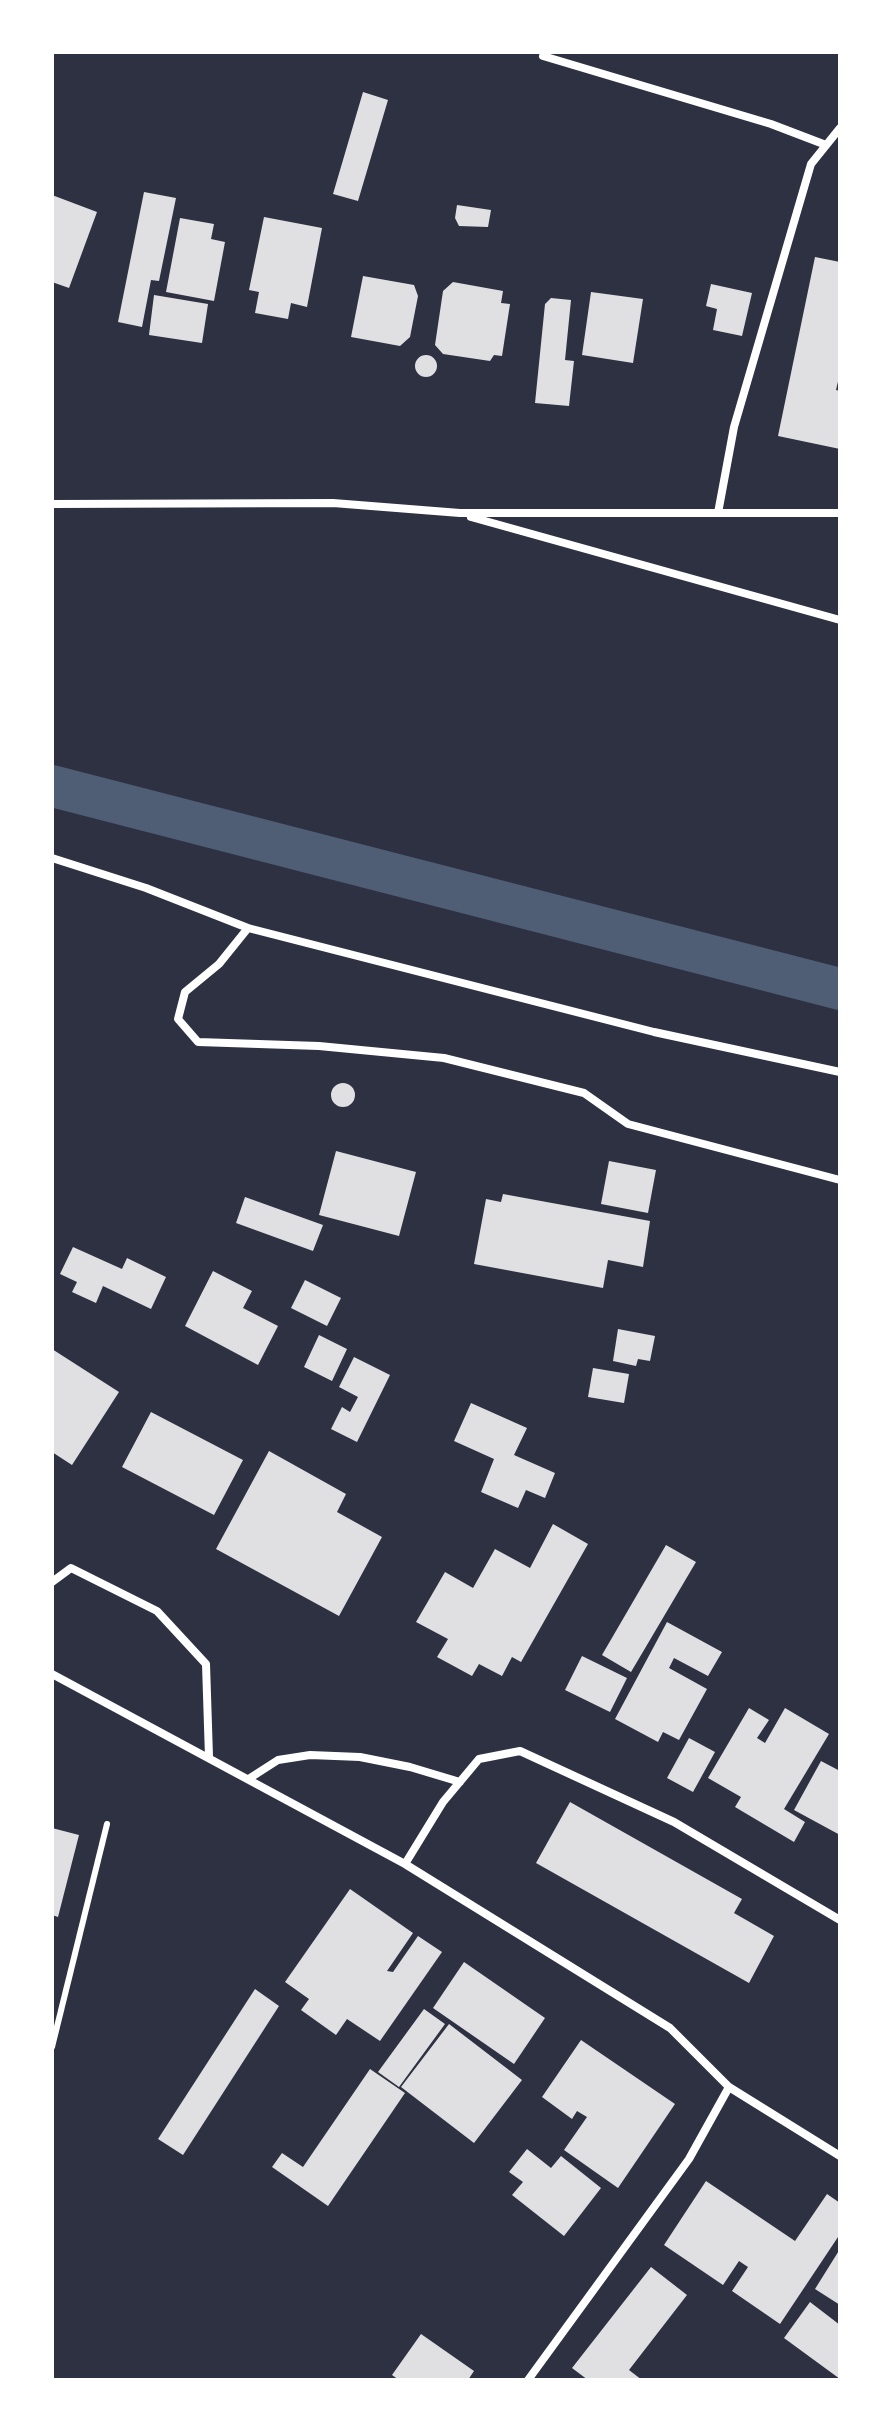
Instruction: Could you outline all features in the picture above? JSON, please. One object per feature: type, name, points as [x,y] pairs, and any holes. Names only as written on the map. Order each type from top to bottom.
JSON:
[{"type":"street","points":[[543,56],[771,124],[826,145]]},
{"type":"street","points":[[718,513],[734,427],[811,164],[840,128]]},
{"type":"street","points":[[52,504],[333,503],[460,513],[840,513]]},
{"type":"street","points":[[460,513],[840,620]]},
{"type":"street","points":[[52,858],[146,888],[248,928],[654,1032],[840,1072]]},
{"type":"street","points":[[248,928],[219,964],[185,992],[178,1019],[198,1042],[319,1046],[444,1058],[584,1093],[628,1124],[840,1180]]},
{"type":"street","points":[[52,1582],[71,1568],[157,1611],[206,1664],[209,1757]]},
{"type":"street","points":[[52,1674],[405,1864],[670,2028],[729,2087],[840,2156]]},
{"type":"street","points":[[405,1864],[479,1759],[520,1751],[674,1822],[840,1920]]},
{"type":"street","points":[[250,1778],[278,1760],[310,1755],[360,1757],[460,1782]]},
{"type":"street","points":[[528,2380],[689,2159],[729,2087]]},
{"type":"lane","points":[[52,2047],[107,1824]]},
{"type":"building","points":[[363,92],[388,100],[358,201],[333,194]]},
{"type":"building","points":[[144,192],[176,198],[159,281],[151,280],[142,327],[118,322]]},
{"type":"building","points":[[52,195],[97,212],[69,288],[52,282]]},
{"type":"building","points":[[457,205],[491,210],[488,227],[459,226],[455,218]]},
{"type":"building","points":[[264,217],[322,228],[307,307],[291,303],[288,319],[255,313],[259,292],[249,290]]},
{"type":"building","points":[[180,218],[214,224],[211,239],[225,242],[214,301],[166,292]]},
{"type":"building","points":[[815,257],[840,262],[840,373],[836,390],[840,391],[840,449],[778,436]]},
{"type":"building","points":[[363,276],[414,285],[418,296],[410,337],[400,346],[351,337]]},
{"type":"building","points":[[453,282],[503,291],[501,303],[510,304],[502,356],[494,355],[490,361],[443,354],[435,345],[443,291]]},
{"type":"building","points":[[711,284],[752,293],[742,336],[713,330],[717,309],[706,306]]},
{"type":"building","points":[[591,292],[643,299],[633,363],[582,355]]},
{"type":"building","points":[[154,295],[208,304],[202,343],[149,335]]},
{"type":"building","points":[[551,298],[571,300],[565,360],[574,361],[569,406],[535,403],[545,304]]},
{"type":"building","points":[[426,355],[434,358],[437,366],[434,374],[426,377],[418,374],[415,366],[418,358]]},
{"type":"building","points":[[343,1083],[351,1087],[355,1095],[351,1103],[343,1107],[335,1103],[331,1095],[335,1087]]},
{"type":"building","points":[[336,1151],[416,1172],[399,1236],[319,1215]]},
{"type":"building","points":[[609,1161],[656,1170],[648,1213],[601,1204]]},
{"type":"building","points":[[503,1194],[650,1221],[643,1267],[608,1260],[603,1288],[474,1264],[486,1199],[501,1202]]},
{"type":"building","points":[[245,1197],[323,1225],[313,1251],[236,1223]]},
{"type":"building","points":[[73,1247],[122,1269],[127,1258],[166,1277],[151,1309],[103,1286],[96,1303],[72,1292],[77,1282],[60,1274]]},
{"type":"building","points":[[213,1271],[252,1291],[243,1308],[278,1326],[258,1365],[185,1326]]},
{"type":"building","points":[[305,1280],[341,1298],[327,1326],[291,1308]]},
{"type":"building","points":[[618,1329],[655,1336],[650,1361],[638,1359],[636,1366],[613,1361]]},
{"type":"building","points":[[319,1335],[347,1349],[332,1381],[304,1367]]},
{"type":"building","points":[[52,1349],[119,1392],[72,1465],[52,1452]]},
{"type":"building","points":[[354,1357],[390,1375],[357,1442],[331,1429],[342,1407],[350,1412],[358,1397],[339,1387]]},
{"type":"building","points":[[593,1368],[629,1374],[624,1403],[588,1397]]},
{"type":"building","points":[[471,1403],[527,1428],[514,1455],[555,1473],[545,1498],[526,1490],[518,1508],[481,1492],[494,1459],[454,1441]]},
{"type":"building","points":[[151,1412],[243,1460],[214,1515],[122,1467]]},
{"type":"building","points":[[269,1451],[346,1494],[337,1512],[382,1537],[339,1616],[216,1549]]},
{"type":"building","points":[[553,1524],[588,1544],[521,1662],[512,1657],[502,1676],[479,1664],[472,1676],[437,1657],[448,1639],[416,1622],[445,1572],[473,1588],[495,1549],[530,1568]]},
{"type":"building","points":[[666,1545],[696,1562],[631,1672],[602,1655]]},
{"type":"building","points":[[667,1622],[722,1652],[708,1676],[674,1658],[669,1668],[707,1689],[679,1740],[663,1732],[658,1742],[615,1719]]},
{"type":"building","points":[[582,1656],[627,1678],[610,1712],[565,1690]]},
{"type":"building","points":[[749,1708],[769,1720],[757,1738],[765,1743],[785,1708],[829,1734],[784,1809],[805,1822],[794,1842],[735,1807],[741,1797],[708,1778]]},
{"type":"building","points":[[689,1738],[715,1752],[693,1792],[667,1778]]},
{"type":"building","points":[[821,1761],[840,1771],[840,1835],[794,1810]]},
{"type":"building","points":[[570,1802],[742,1899],[734,1913],[774,1936],[749,1983],[536,1863]]},
{"type":"building","points":[[52,1828],[79,1835],[58,1917],[52,1915]]},
{"type":"building","points":[[350,1889],[413,1933],[387,1971],[393,1972],[418,1936],[442,1952],[380,2041],[347,2019],[336,2035],[301,2010],[309,1999],[285,1982]]},
{"type":"building","points":[[464,1962],[545,2018],[514,2064],[433,2008]]},
{"type":"building","points":[[255,1989],[279,2006],[183,2155],[158,2139]]},
{"type":"building","points":[[424,2009],[445,2024],[399,2087],[378,2072]]},
{"type":"building","points":[[449,2024],[522,2080],[474,2143],[401,2087]]},
{"type":"building","points":[[581,2040],[675,2104],[618,2188],[564,2150],[587,2117],[577,2111],[572,2119],[542,2097]]},
{"type":"building","points":[[370,2069],[405,2093],[328,2206],[272,2167],[282,2153],[303,2167]]},
{"type":"building","points":[[527,2149],[551,2168],[561,2156],[601,2188],[564,2236],[512,2195],[523,2182],[509,2172]]},
{"type":"building","points":[[706,2181],[795,2241],[827,2194],[840,2203],[840,2234],[780,2324],[732,2291],[748,2267],[739,2261],[723,2285],[664,2245]]},
{"type":"building","points":[[840,2249],[840,2305],[815,2289]]},
{"type":"building","points":[[651,2267],[687,2295],[629,2370],[642,2380],[588,2380],[572,2368]]},
{"type":"building","points":[[810,2302],[840,2325],[840,2379],[784,2338]]},
{"type":"building","points":[[421,2334],[474,2371],[468,2380],[399,2380],[392,2375]]},
{"type":"waterway","points":[[52,786],[840,989]]}]
